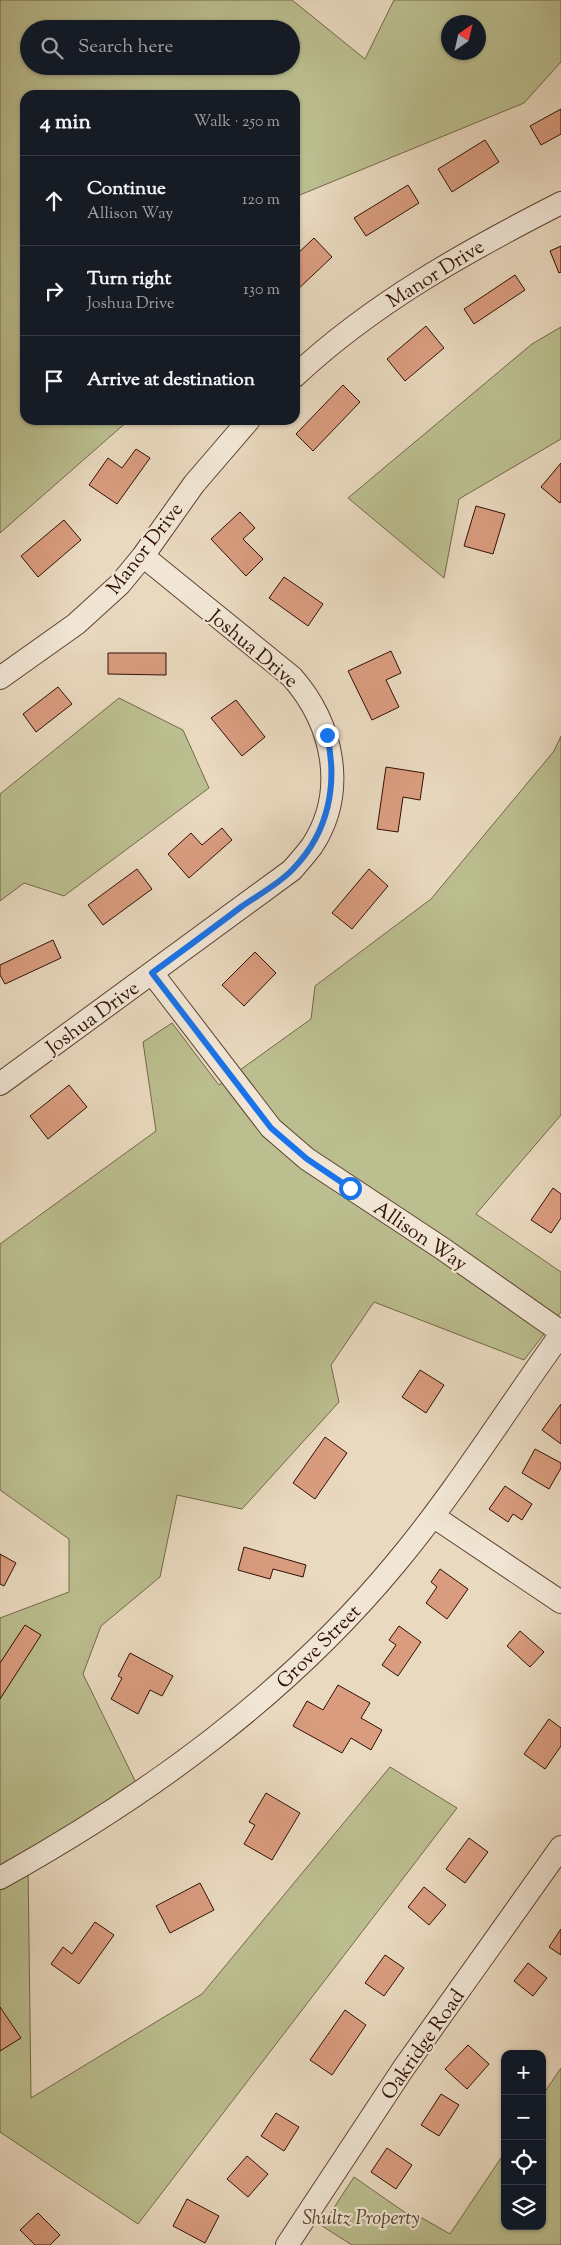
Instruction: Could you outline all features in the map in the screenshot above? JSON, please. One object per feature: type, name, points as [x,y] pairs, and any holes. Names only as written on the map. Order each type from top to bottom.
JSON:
[{"type":"street","name":"Manor Drive","points":[[300,372],[355,326],[404,291],[485,241],[561,203]]},
{"type":"street","name":"Manor Drive","points":[[0,678],[93,610],[120,584],[144,556],[194,484],[246,425]]},
{"type":"street","name":"Joshua Drive","points":[[0,1084],[292,870],[312,846],[322,825],[330,800],[332,779],[331,756],[327,735],[318,713],[306,693],[292,677],[144,556]]},
{"type":"street","name":"Allison Way","points":[[152,973],[271,1128],[307,1159],[443,1249],[561,1333]]},
{"type":"street","name":"Grove Street","points":[[0,1878],[117,1808],[233,1724],[277,1687],[332,1634],[396,1562],[433,1516],[561,1333]]},
{"type":"street","points":[[433,1516],[561,1602]]},
{"type":"street","name":"Oakridge Road","points":[[287,2245],[403,2069],[561,1847]]},
{"type":"green space","points":[[0,0],[292,0],[365,59],[394,0],[561,0],[561,62],[524,103],[300,195],[300,90],[20,90],[20,425],[123,425],[0,533]]},
{"type":"green space","points":[[561,327],[561,439],[459,499],[444,578],[348,498],[532,344]]},
{"type":"green space","points":[[119,698],[183,730],[209,788],[64,896],[24,883],[0,901],[0,794]]},
{"type":"green space","points":[[561,736],[561,1115],[476,1214],[561,1272],[561,1312],[524,1360],[374,1302],[331,1365],[339,1402],[242,1509],[177,1495],[160,1577],[101,1626],[83,1674],[141,1793],[28,1864],[31,2098],[202,1994],[390,1767],[457,1808],[138,2224],[0,2132],[0,1618],[69,1592],[69,1539],[0,1490],[0,1244],[156,1131],[143,1042],[172,1023],[219,1085],[311,1019],[315,986],[431,899],[554,751]]},
{"type":"green space","name":"Shultz Property","points":[[561,2068],[561,2245],[352,2245],[322,2226],[354,2177],[413,2218],[415,2214],[450,2234],[501,2158],[501,2230],[546,2230],[546,2090]]},
{"type":"building","points":[[561,109],[561,134],[541,145],[530,126]]},
{"type":"building","points":[[485,140],[499,162],[452,192],[438,169]]},
{"type":"building","points":[[408,185],[419,203],[366,236],[354,218]]},
{"type":"building","points":[[314,238],[332,257],[300,287],[300,251]]},
{"type":"building","points":[[561,246],[561,272],[559,273],[550,251]]},
{"type":"building","points":[[515,275],[525,290],[474,324],[464,309]]},
{"type":"building","points":[[426,326],[444,348],[405,381],[387,359]]},
{"type":"building","points":[[343,385],[360,402],[313,451],[296,434]]},
{"type":"building","points":[[136,449],[150,458],[117,504],[89,485],[108,458],[122,468]]},
{"type":"building","points":[[561,463],[561,501],[560,503],[541,487]]},
{"type":"building","points":[[476,506],[505,514],[493,554],[464,546]]},
{"type":"building","points":[[240,512],[255,528],[243,539],[263,559],[246,576],[211,539]]},
{"type":"building","points":[[64,520],[81,540],[38,577],[21,556]]},
{"type":"building","points":[[284,577],[323,604],[308,626],[269,598]]},
{"type":"building","points":[[391,651],[401,673],[386,680],[399,707],[372,720],[348,671]]},
{"type":"building","points":[[108,653],[166,653],[166,675],[108,674]]},
{"type":"building","points":[[58,687],[72,704],[36,732],[23,714]]},
{"type":"building","points":[[236,700],[265,737],[242,756],[211,718]]},
{"type":"building","points":[[386,767],[424,773],[420,800],[403,797],[398,832],[377,829]]},
{"type":"building","points":[[222,828],[232,840],[189,878],[168,854],[191,833],[202,845]]},
{"type":"building","points":[[137,869],[152,889],[103,925],[88,905]]},
{"type":"building","points":[[369,869],[388,886],[352,929],[332,913]]},
{"type":"building","points":[[53,940],[61,958],[5,984],[0,975],[0,965]]},
{"type":"building","points":[[255,952],[276,973],[244,1006],[222,985]]},
{"type":"building","points":[[69,1085],[87,1107],[48,1139],[30,1116]]},
{"type":"building","points":[[553,1188],[561,1194],[561,1218],[551,1233],[531,1220]]},
{"type":"building","points":[[420,1370],[444,1385],[426,1413],[402,1397]]},
{"type":"building","points":[[561,1404],[561,1444],[542,1430]]},
{"type":"building","points":[[325,1437],[347,1453],[315,1499],[293,1483]]},
{"type":"building","points":[[535,1449],[561,1463],[561,1468],[549,1489],[522,1473]]},
{"type":"building","points":[[505,1486],[532,1504],[522,1520],[513,1514],[508,1522],[489,1509]]},
{"type":"building","points":[[244,1547],[306,1565],[303,1577],[273,1569],[270,1579],[238,1570]]},
{"type":"building","points":[[0,1554],[16,1563],[4,1586],[0,1584]]},
{"type":"building","points":[[440,1569],[468,1589],[447,1619],[426,1603],[437,1587],[431,1582]]},
{"type":"building","points":[[25,1625],[41,1635],[0,1699],[0,1663]]},
{"type":"building","points":[[399,1626],[421,1642],[398,1676],[382,1665],[396,1645],[389,1640]]},
{"type":"building","points":[[520,1631],[544,1652],[530,1667],[507,1646]]},
{"type":"building","points":[[130,1653],[173,1676],[162,1696],[150,1690],[138,1714],[111,1699],[122,1678],[118,1676]]},
{"type":"building","points":[[338,1685],[370,1703],[361,1718],[382,1730],[371,1750],[351,1738],[342,1753],[293,1726],[307,1701],[323,1710]]},
{"type":"building","points":[[549,1719],[561,1728],[561,1746],[545,1769],[524,1754]]},
{"type":"building","points":[[266,1793],[300,1813],[272,1860],[244,1844],[255,1825],[249,1822]]},
{"type":"building","points":[[469,1838],[488,1852],[465,1883],[446,1869]]},
{"type":"building","points":[[200,1883],[214,1910],[170,1933],[156,1906]]},
{"type":"building","points":[[424,1887],[446,1905],[429,1925],[408,1907]]},
{"type":"building","points":[[95,1922],[114,1935],[79,1984],[51,1964],[63,1947],[72,1954]]},
{"type":"building","points":[[561,1929],[561,1955],[549,1947]]},
{"type":"building","points":[[385,1955],[404,1968],[384,1996],[365,1983]]},
{"type":"building","points":[[528,1963],[547,1978],[533,1996],[514,1981]]},
{"type":"building","points":[[0,2007],[21,2038],[0,2051]]},
{"type":"building","points":[[345,2010],[366,2025],[332,2075],[310,2060]]},
{"type":"building","points":[[468,2045],[489,2064],[467,2089],[445,2069]]},
{"type":"building","points":[[441,2094],[459,2105],[439,2136],[421,2125]]},
{"type":"building","points":[[276,2113],[299,2127],[284,2151],[261,2136]]},
{"type":"building","points":[[387,2148],[412,2165],[396,2189],[371,2172]]},
{"type":"building","points":[[247,2156],[268,2174],[248,2197],[227,2179]]},
{"type":"building","points":[[187,2199],[219,2216],[205,2243],[173,2226]]},
{"type":"building","points":[[38,2213],[60,2235],[50,2245],[35,2245],[20,2230]]},
{"type":"route","points":[[327,735],[331,756],[332,779],[330,800],[322,825],[312,846],[292,870],[152,973],[271,1128],[307,1159],[350,1188]]}]
